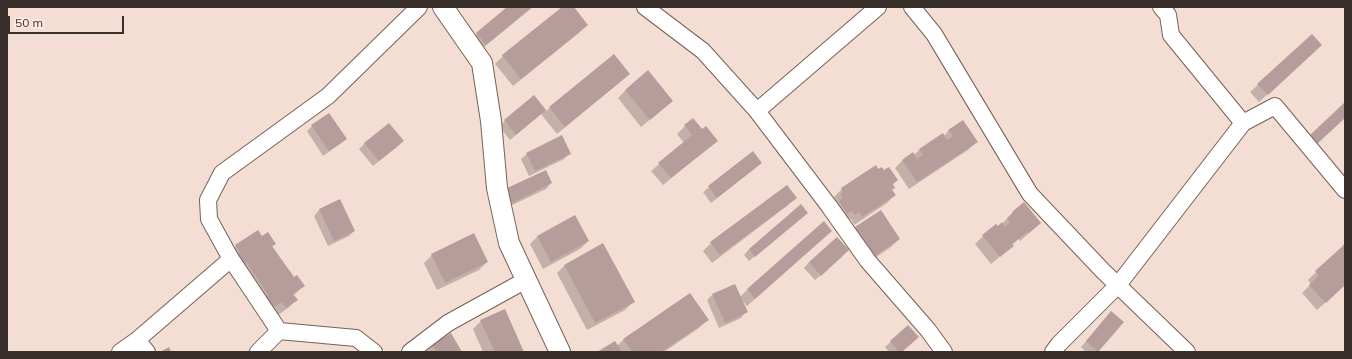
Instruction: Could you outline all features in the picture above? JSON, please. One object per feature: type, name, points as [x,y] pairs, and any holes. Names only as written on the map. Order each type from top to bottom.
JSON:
[{"type":"street","points":[[280,332],[231,259],[209,219],[208,200],[222,173],[328,96],[419,7]]},
{"type":"street","points":[[443,7],[482,63],[491,121],[497,188],[509,244],[560,352]]},
{"type":"street","points":[[645,7],[703,51],[757,110],[868,261],[928,330],[944,352]]},
{"type":"street","points":[[757,110],[878,7]]},
{"type":"street","points":[[912,7],[934,34],[1030,194],[1118,285],[1187,352]]},
{"type":"street","points":[[1161,7],[1168,15],[1171,35],[1243,123]]},
{"type":"street","points":[[1053,352],[1059,344],[1118,285],[1243,123],[1275,106],[1345,190]]},
{"type":"street","points":[[120,352],[142,346],[231,259]]},
{"type":"street","points":[[410,352],[448,323],[526,280]]},
{"type":"street","points":[[258,352],[280,332],[356,338],[374,352]]},
{"type":"building","points":[[507,7],[532,7],[486,45],[476,33]]},
{"type":"building","points":[[562,7],[574,7],[588,25],[521,79],[502,55]]},
{"type":"building","points":[[1312,34],[1322,45],[1268,95],[1257,84]]},
{"type":"building","points":[[614,54],[630,74],[565,127],[549,107]]},
{"type":"building","points":[[648,70],[673,101],[650,120],[625,90]]},
{"type":"building","points":[[534,95],[546,110],[516,135],[504,120]]},
{"type":"building","points":[[1345,102],[1345,118],[1317,144],[1309,136]]},
{"type":"building","points":[[329,113],[347,139],[329,151],[311,125]]},
{"type":"building","points":[[693,118],[702,129],[706,126],[718,141],[671,178],[658,163],[692,135],[684,125]]},
{"type":"building","points":[[963,120],[978,142],[917,182],[902,160],[913,152],[917,159],[923,155],[919,149],[943,133],[947,140],[953,136],[948,130]]},
{"type":"building","points":[[389,123],[404,141],[379,161],[364,143]]},
{"type":"building","points":[[562,135],[571,154],[535,171],[526,153]]},
{"type":"building","points":[[753,151],[762,163],[717,198],[708,186]]},
{"type":"building","points":[[876,165],[878,169],[882,167],[884,170],[889,167],[898,180],[893,184],[895,188],[892,190],[896,195],[862,217],[859,212],[855,215],[852,211],[847,214],[839,201],[843,198],[840,194],[843,192],[841,188]]},
{"type":"building","points":[[546,170],[552,183],[512,203],[505,189]]},
{"type":"building","points":[[787,185],[797,198],[720,255],[710,242]]},
{"type":"building","points":[[340,199],[355,231],[334,241],[319,209]]},
{"type":"building","points":[[1024,202],[1041,223],[1012,244],[1014,246],[1000,257],[982,235],[996,224],[998,226],[1002,222],[1005,227],[1010,223],[1007,218]]},
{"type":"building","points":[[801,204],[808,213],[755,257],[749,249]]},
{"type":"building","points":[[881,210],[900,239],[875,256],[855,227]]},
{"type":"building","points":[[575,215],[589,241],[551,262],[537,236]]},
{"type":"building","points":[[824,221],[832,231],[755,299],[747,289]]},
{"type":"building","points":[[258,230],[262,236],[268,232],[276,244],[272,246],[294,277],[297,275],[305,286],[293,294],[298,300],[286,308],[282,302],[271,309],[263,298],[268,295],[247,263],[242,266],[235,255],[240,252],[235,245]]},
{"type":"building","points":[[474,233],[488,262],[445,283],[431,254]]},
{"type":"building","points":[[837,237],[849,250],[821,276],[809,262]]},
{"type":"building","points":[[603,243],[635,302],[595,323],[564,265]]},
{"type":"building","points":[[1345,244],[1345,285],[1326,303],[1309,285],[1319,275],[1315,271]]},
{"type":"building","points":[[735,284],[748,312],[725,323],[712,294]]},
{"type":"building","points":[[690,293],[709,320],[661,352],[632,352],[623,339]]},
{"type":"building","points":[[505,309],[524,352],[495,352],[480,320]]},
{"type":"building","points":[[1111,311],[1124,322],[1098,352],[1086,341]]},
{"type":"building","points":[[908,325],[919,337],[902,352],[899,352],[890,341]]},
{"type":"building","points":[[451,333],[462,352],[436,352],[432,344]]},
{"type":"building","points":[[615,341],[622,352],[597,352]]},
{"type":"building","points":[[169,347],[171,352],[160,352]]}]
